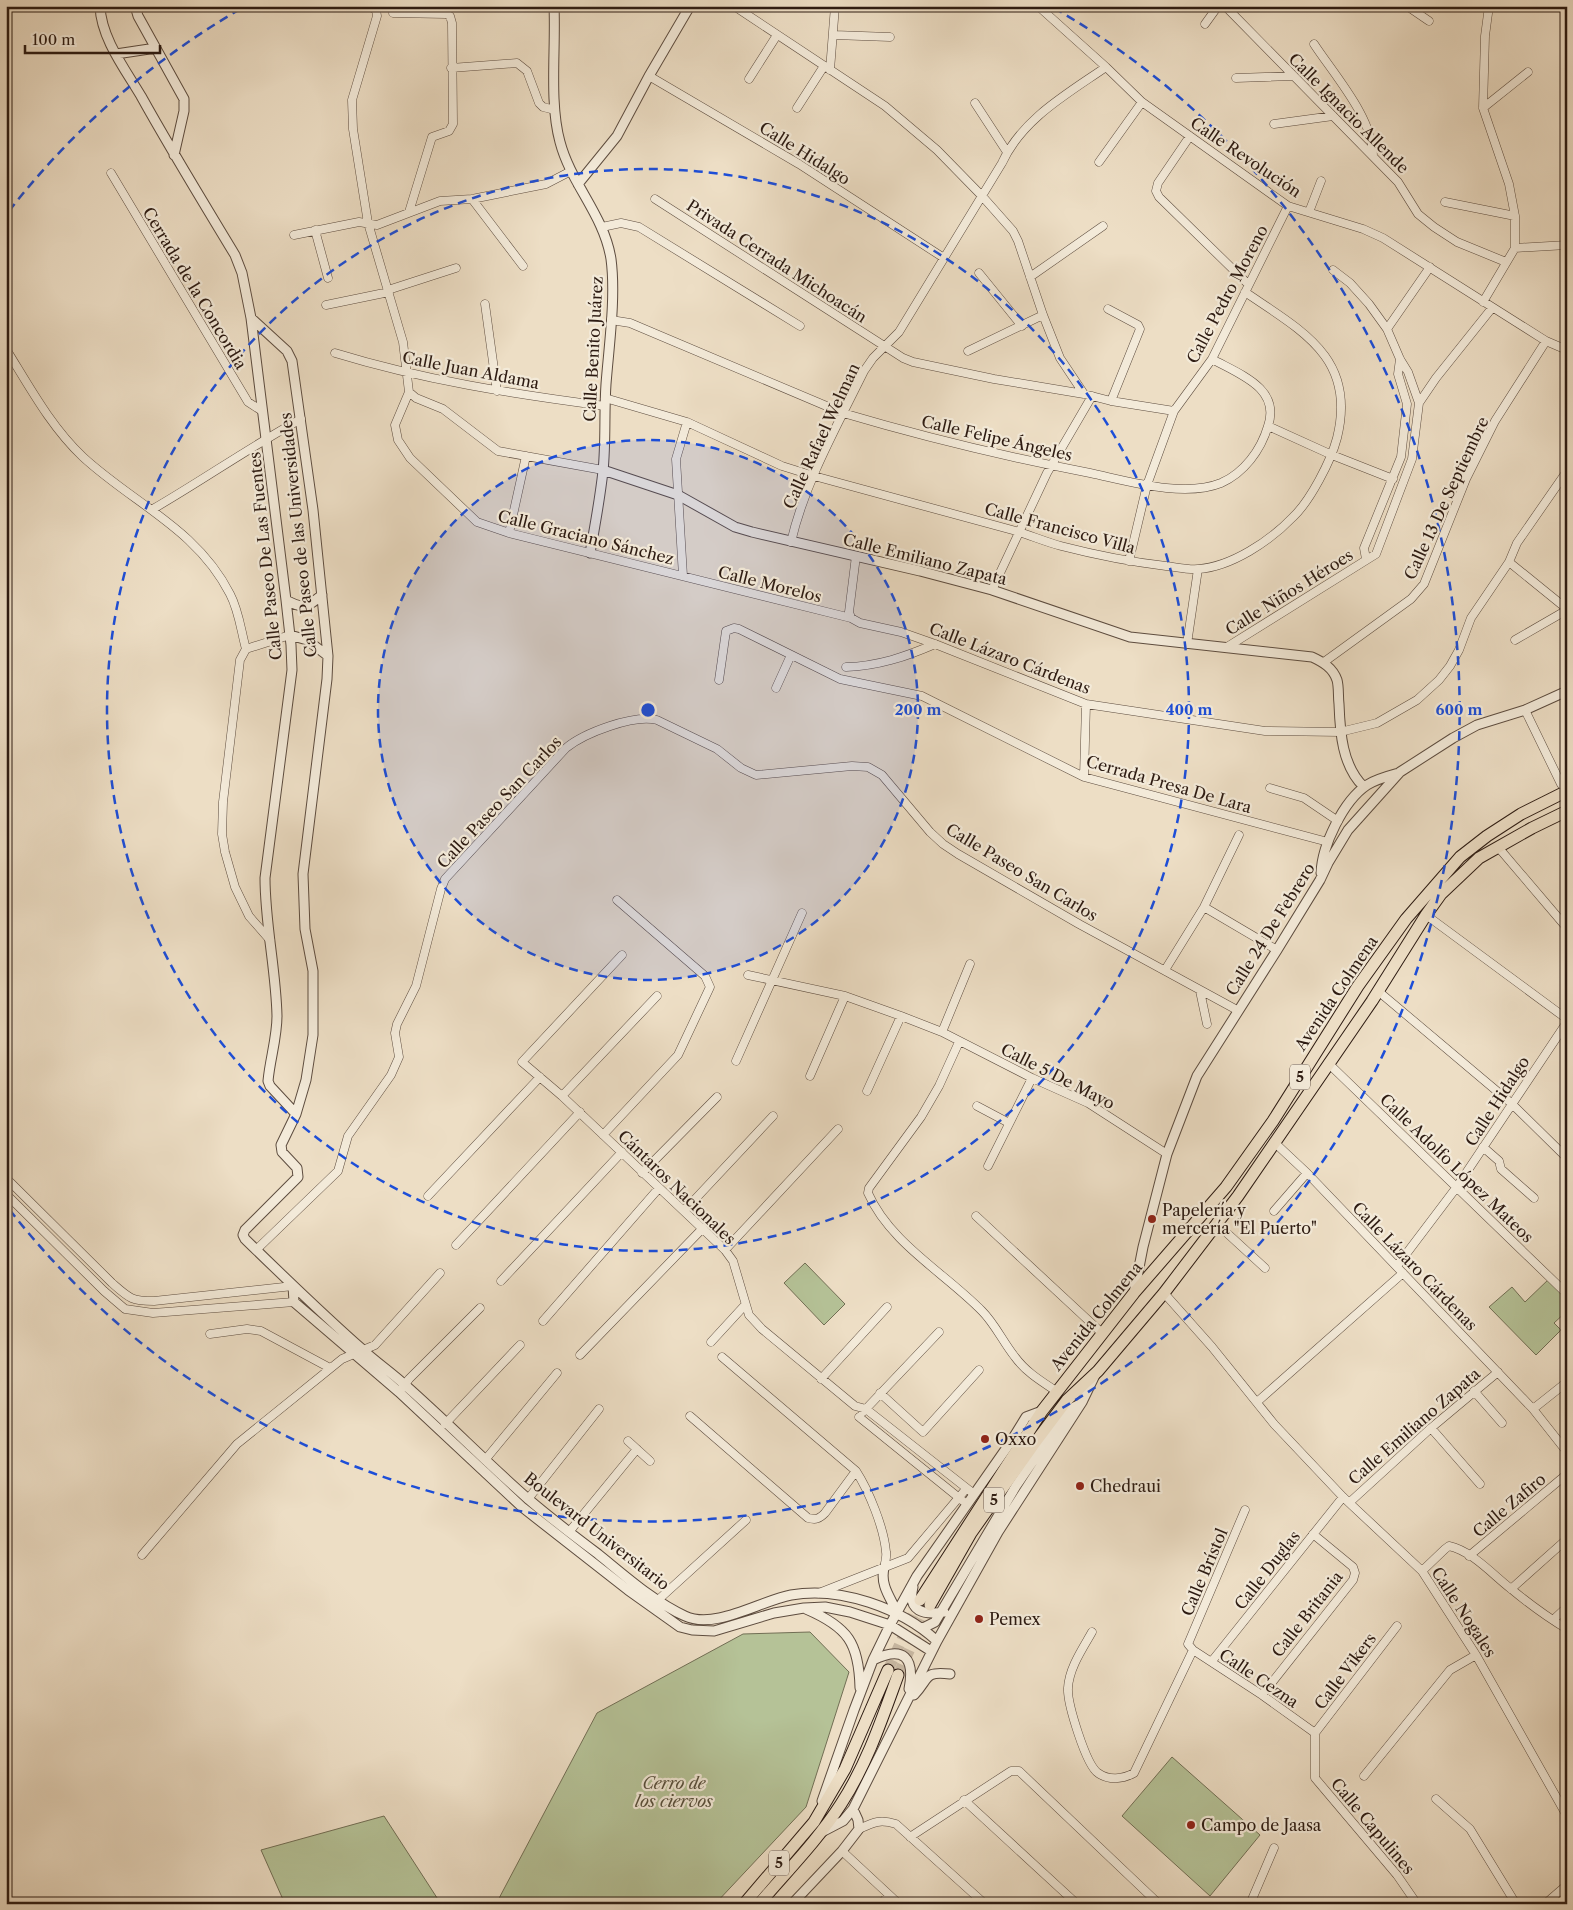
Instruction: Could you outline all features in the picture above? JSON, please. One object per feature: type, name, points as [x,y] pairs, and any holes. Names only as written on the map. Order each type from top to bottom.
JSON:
[{"type":"main road","name":"Avenida Colmena","points":[[1056,1391],[1134,1293],[1226,1187],[1273,1121],[1358,986],[1406,919],[1428,892],[1460,857],[1487,836],[1564,788]]},
{"type":"main road","name":"Avenida Colmena","points":[[1328,1063],[1441,894],[1468,868],[1498,847],[1567,811]]},
{"type":"main road","name":"5","points":[[1164,1293],[1238,1196],[1328,1063]]},
{"type":"main road","name":"Avenida Colmena","points":[[1042,1411],[925,1603],[971,1533],[1067,1400],[1098,1371],[1164,1293]]},
{"type":"main road","name":"5","points":[[1042,1411],[1056,1391]]},
{"type":"main road","name":"5","points":[[744,1904],[814,1822],[845,1769],[893,1673],[875,1737],[857,1776],[841,1804],[822,1832],[759,1904]]},
{"type":"street","name":"Calle Paseo De Las Fuentes","points":[[100,6],[102,24],[116,54],[174,155],[235,255],[242,273],[251,318],[286,600],[292,670],[265,878],[265,901],[277,1016],[276,1038],[268,1081],[270,1086],[296,1114]]},
{"type":"street","points":[[135,6],[138,16],[184,99],[184,111],[174,155]]},
{"type":"street","points":[[369,6],[376,10],[377,16],[352,100],[353,129],[368,223],[403,342],[409,392]]},
{"type":"street","name":"Calle Benito Juárez","points":[[554,6],[555,110],[560,143],[571,171],[602,227],[611,260],[611,320],[605,402],[603,470],[590,553]]},
{"type":"street","points":[[578,184],[617,136],[690,6]]},
{"type":"street","points":[[734,6],[885,106],[937,150],[982,196],[1018,240],[1043,315],[1060,358],[1088,395],[1051,466],[992,590]]},
{"type":"street","points":[[797,108],[827,68],[834,35],[835,6]]},
{"type":"street","name":"Calle Revolución","points":[[1038,6],[1142,102],[1288,206],[1383,238],[1546,341],[1567,350]]},
{"type":"street","points":[[1205,24],[1218,6]]},
{"type":"street","name":"Calle Ignacio Allende","points":[[1225,6],[1398,182],[1418,214],[1458,242],[1506,262]]},
{"type":"street","points":[[1407,6],[1429,20]]},
{"type":"street","points":[[1483,302],[1514,248],[1515,216],[1509,184],[1483,108],[1484,45],[1489,6]]},
{"type":"street","points":[[393,13],[446,14],[450,16],[452,23],[453,124],[450,131],[432,137],[410,212]]},
{"type":"street","points":[[749,79],[777,35]]},
{"type":"street","points":[[834,35],[890,37]]},
{"type":"street","points":[[1314,44],[1363,117],[1370,133],[1373,156]]},
{"type":"street","points":[[116,54],[156,48]]},
{"type":"street","points":[[451,68],[517,63],[527,71],[539,103],[543,107],[555,110]]},
{"type":"street","name":"Calle Rafael Welman","points":[[792,542],[797,520],[814,476],[864,371],[873,358],[899,332],[1008,152],[1022,131],[1057,100],[1106,67]]},
{"type":"street","points":[[1483,108],[1528,72]]},
{"type":"street","name":"Calle Hidalgo","points":[[649,76],[799,164],[944,258]]},
{"type":"street","points":[[1236,78],[1293,76]]},
{"type":"street","points":[[1099,162],[1142,102]]},
{"type":"street","points":[[975,103],[1008,152]]},
{"type":"street","points":[[1274,124],[1333,116]]},
{"type":"street","name":"Calle Francisco Villa","points":[[605,402],[687,422],[782,466],[1019,532],[1062,546],[1129,561],[1198,569],[1224,563],[1248,553],[1294,516],[1315,486],[1332,455],[1342,408],[1336,375],[1328,360],[1311,340],[1246,288],[1159,197],[1156,191],[1158,183],[1190,136]]},
{"type":"street","points":[[294,235],[359,222],[377,225],[440,201],[472,199],[546,184],[571,171]]},
{"type":"street","name":"Cerrada de la Concordia","points":[[111,172],[248,402],[262,411]]},
{"type":"street","points":[[1309,212],[1321,181]]},
{"type":"street","points":[[472,199],[523,266]]},
{"type":"street","name":"Privada Cerrada Michoacán","points":[[655,199],[884,346],[913,362],[1088,395],[1111,402],[1174,411]]},
{"type":"street","points":[[1445,202],[1515,216]]},
{"type":"street","name":"Calle Pedro Moreno","points":[[1129,561],[1147,485],[1174,411],[1212,358],[1288,206]]},
{"type":"street","points":[[602,227],[621,223],[639,227],[800,326]]},
{"type":"street","points":[[1030,277],[1103,226]]},
{"type":"street","points":[[315,230],[328,278]]},
{"type":"street","points":[[1514,248],[1567,244]]},
{"type":"street","points":[[1387,329],[1430,267]]},
{"type":"street","points":[[326,305],[388,291],[456,268]]},
{"type":"street","name":"Calle Niños Héroes","points":[[1227,647],[1376,554],[1412,459],[1419,403],[1408,372],[1400,360],[1387,329],[1369,304],[1350,283],[1333,270]]},
{"type":"street","points":[[979,273],[1022,326]]},
{"type":"street","points":[[485,304],[497,391]]},
{"type":"street","points":[[1419,403],[1436,378],[1492,308]]},
{"type":"street","points":[[1108,309],[1140,329],[1111,402]]},
{"type":"street","points":[[968,351],[1043,315]]},
{"type":"street","name":"Calle Paseo de las Universidades","points":[[244,1230],[298,1177],[299,1172],[282,1152],[281,1145],[296,1114],[306,1080],[313,1035],[313,971],[305,929],[302,887],[328,656],[301,419],[292,361],[287,351],[251,318]]},
{"type":"street","name":"Calle Felipe Ángeles","points":[[611,320],[630,323],[843,414],[1051,466],[1147,485],[1174,488],[1192,488],[1221,483],[1235,474],[1258,451],[1268,426],[1271,410],[1261,388],[1212,358]]},
{"type":"street","name":"Calle 13 De Septiembre","points":[[1324,662],[1411,599],[1424,584],[1466,478],[1495,421],[1546,341]]},
{"type":"street","points":[[6,349],[62,435],[82,457],[153,509],[190,540],[223,582],[234,602],[246,649],[239,668],[223,802],[222,834],[235,887],[249,916],[270,940]]},
{"type":"street","name":"Calle Juan Aldama","points":[[335,353],[407,373],[497,391],[605,402]]},
{"type":"street","name":"Calle Niños Héroes","points":[[1366,560],[1364,548],[1401,458],[1407,412],[1406,398],[1398,374],[1400,360]]},
{"type":"street","name":"Calle Emiliano Zapata","points":[[409,392],[416,398],[443,409],[498,451],[603,470],[678,495],[735,527],[992,590],[1130,637],[1300,654],[1324,662]]},
{"type":"street","name":"Calle Graciano Sánchez","points":[[409,392],[396,425],[398,440],[410,458],[477,522],[509,533],[683,576]]},
{"type":"street","points":[[153,509],[301,419]]},
{"type":"street","points":[[683,576],[676,459],[687,422]]},
{"type":"street","points":[[1268,426],[1332,455],[1393,479]]},
{"type":"street","points":[[509,533],[526,456]]},
{"type":"street","points":[[1340,732],[1378,723],[1417,700],[1438,680],[1450,666],[1459,650],[1471,618],[1509,562],[1517,543],[1567,471]]},
{"type":"street","points":[[851,618],[849,612],[856,556]]},
{"type":"street","points":[[1509,562],[1567,609],[1515,640]]},
{"type":"street","points":[[1187,644],[1198,569]]},
{"type":"street","name":"Calle Morelos","points":[[683,576],[851,618]]},
{"type":"street","points":[[286,600],[303,607],[311,604],[322,594]]},
{"type":"street","name":"Calle Lázaro Cárdenas","points":[[851,618],[860,623],[901,632],[935,644],[1086,704],[1265,730],[1340,732]]},
{"type":"street","name":"Cerrada Presa De Lara","points":[[719,680],[724,636],[729,629],[739,629],[840,679],[922,696],[1084,777],[1328,842]]},
{"type":"street","points":[[246,649],[290,635],[307,640],[328,656]]},
{"type":"street","points":[[846,668],[897,660],[935,644]]},
{"type":"street","points":[[776,688],[791,655]]},
{"type":"street","points":[[1324,662],[1332,670],[1337,681],[1340,732],[1348,762],[1355,778],[1364,787]]},
{"type":"street","name":"Calle 24 De Febrero","points":[[1134,1293],[1142,1247],[1167,1154],[1196,1076],[1237,1010],[1278,950],[1348,830],[1400,772],[1467,729],[1525,710],[1567,691]]},
{"type":"street","points":[[1084,777],[1086,704]]},
{"type":"street","points":[[1525,710],[1564,788]]},
{"type":"street","name":"Calle Paseo San Carlos","points":[[256,1250],[338,1171],[348,1136],[391,1075],[399,1057],[395,1033],[401,1013],[416,986],[440,889],[445,879],[571,744],[626,721],[644,718],[657,720],[717,749],[741,768],[756,775],[852,766],[862,766],[874,770],[892,785],[921,823],[943,844],[1079,924],[1237,1010]]},
{"type":"street","points":[[1320,880],[1323,858],[1338,821],[1364,787],[1381,778],[1400,772]]},
{"type":"street","points":[[1270,788],[1304,798],[1338,821]]},
{"type":"street","points":[[1165,970],[1204,907],[1238,835]]},
{"type":"street","points":[[1498,847],[1567,928]]},
{"type":"street","points":[[603,1135],[678,1055],[710,987],[705,976],[618,900]]},
{"type":"street","points":[[1204,907],[1278,950]]},
{"type":"street","points":[[736,1061],[802,913]]},
{"type":"street","points":[[1426,915],[1567,1020]]},
{"type":"street","name":"Cántaros Nacionales","points":[[622,955],[522,1062],[580,1112],[725,1250],[733,1261],[749,1314],[762,1329],[855,1406],[866,1408]]},
{"type":"street","points":[[942,1032],[970,964]]},
{"type":"street","name":"Calle 5 De Mayo","points":[[748,975],[844,996],[942,1032],[1032,1078],[1088,1103],[1167,1154]]},
{"type":"street","points":[[1378,990],[1512,1103],[1567,1158]]},
{"type":"street","points":[[1200,991],[1207,1024]]},
{"type":"street","points":[[562,1096],[656,996]]},
{"type":"street","points":[[810,1076],[844,996]]},
{"type":"street","points":[[868,1091],[901,1016]]},
{"type":"street","name":"Calle Hidalgo","points":[[1397,1266],[1456,1188],[1567,1020]]},
{"type":"street","points":[[960,1042],[939,1086],[921,1117],[869,1188],[868,1193],[880,1213],[916,1253],[982,1311],[1015,1358],[1033,1376],[1056,1391]]},
{"type":"street","name":"Calle Adolfo López Mateos","points":[[1328,1063],[1567,1294]]},
{"type":"street","points":[[428,1196],[540,1077]]},
{"type":"street","points":[[988,1166],[1032,1078]]},
{"type":"street","points":[[642,1173],[717,1097]]},
{"type":"street","points":[[977,1106],[1009,1123]]},
{"type":"street","points":[[456,1245],[580,1112]]},
{"type":"street","points":[[684,1211],[773,1116]]},
{"type":"street","points":[[725,1250],[838,1129]]},
{"type":"street","name":"Calle Lázaro Cárdenas","points":[[1275,1143],[1397,1266],[1533,1409],[1567,1452]]},
{"type":"street","points":[[1483,1147],[1499,1162],[1501,1169],[1534,1198]]},
{"type":"street","points":[[501,1281],[622,1152]]},
{"type":"street","points":[[1274,1210],[1307,1174]]},
{"type":"street","points":[[6,1178],[118,1288],[137,1301],[154,1301],[293,1286],[294,1302],[153,1313],[126,1309],[104,1292],[6,1194]]},
{"type":"street","points":[[543,1321],[659,1188]]},
{"type":"street","points":[[20,1208],[28,1200]]},
{"type":"street","points":[[976,1216],[1103,1334]]},
{"type":"street","points":[[1216,1224],[1265,1268]]},
{"type":"street","points":[[580,1355],[702,1228]]},
{"type":"street","name":"Boulevard Universitario","points":[[244,1230],[243,1235],[245,1239],[359,1352]]},
{"type":"street","points":[[142,1555],[237,1444],[342,1359],[375,1345],[440,1272]]},
{"type":"street","points":[[1257,1402],[1403,1273]]},
{"type":"street","name":"Calle Nogales","points":[[1164,1293],[1274,1424],[1343,1496],[1422,1571],[1476,1655],[1567,1816]]},
{"type":"street","name":"Boulevard Universitario","points":[[294,1302],[359,1352],[445,1424],[528,1499],[569,1532],[658,1600],[685,1616],[711,1620],[792,1595],[818,1593],[853,1598],[897,1612],[923,1628],[937,1641]]},
{"type":"street","points":[[711,1342],[745,1304]]},
{"type":"street","points":[[821,1379],[887,1307]]},
{"type":"street","points":[[402,1388],[480,1308]]},
{"type":"street","points":[[210,1334],[247,1329],[261,1331],[330,1368]]},
{"type":"street","points":[[859,1417],[939,1332]]},
{"type":"street","points":[[445,1424],[520,1346]]},
{"type":"street","points":[[722,1357],[856,1471],[870,1496],[879,1525],[886,1553],[882,1575],[884,1586],[897,1612]]},
{"type":"street","points":[[880,1393],[923,1432],[979,1370]]},
{"type":"street","points":[[822,1832],[843,1821],[853,1809],[931,1651],[998,1532],[1082,1402],[1098,1371]]},
{"type":"street","name":"Calle Emiliano Zapata","points":[[1350,1502],[1430,1428],[1498,1372]]},
{"type":"street","points":[[485,1460],[557,1373]]},
{"type":"street","points":[[1533,1409],[1567,1382]]},
{"type":"street","name":"Boulevard Universitario","points":[[402,1388],[522,1507],[628,1590],[680,1627],[692,1630],[714,1631],[774,1613],[825,1607],[850,1612],[890,1625],[931,1651]]},
{"type":"street","points":[[1474,1391],[1502,1423]]},
{"type":"street","points":[[923,1628],[935,1622],[942,1612],[1016,1486],[1068,1410],[1082,1402]]},
{"type":"street","points":[[855,1406],[859,1417],[963,1501]]},
{"type":"street","points":[[866,1408],[970,1492]]},
{"type":"street","points":[[528,1499],[599,1409]]},
{"type":"street","points":[[818,1593],[908,1558],[963,1501],[1010,1443],[1026,1417],[1042,1411]]},
{"type":"street","points":[[690,1416],[801,1514],[814,1520],[826,1513],[856,1471]]},
{"type":"street","points":[[1430,1428],[1480,1484]]},
{"type":"street","points":[[628,1441],[650,1461]]},
{"type":"street","points":[[569,1532],[637,1450]]},
{"type":"street","name":"Calle Zafiro","points":[[1469,1556],[1567,1474]]},
{"type":"street","name":"Calle Duglas","points":[[1212,1661],[1343,1496]]},
{"type":"street","points":[[814,1822],[873,1660],[917,1576],[963,1501]]},
{"type":"street","name":"Calle Brístol","points":[[1092,1632],[1070,1676],[1068,1688],[1071,1713],[1090,1764],[1096,1773],[1106,1778],[1126,1778],[1134,1773],[1190,1647],[1245,1510]]},
{"type":"street","points":[[658,1600],[746,1520]]},
{"type":"street","name":"Calle Britania","points":[[1262,1695],[1353,1580],[1356,1573],[1353,1567],[1313,1534]]},
{"type":"street","points":[[1511,1590],[1567,1539]]},
{"type":"street","points":[[1422,1571],[1449,1546],[1469,1556],[1511,1590],[1567,1629]]},
{"type":"street","points":[[917,1576],[912,1590],[913,1604],[917,1610],[933,1614],[956,1607]]},
{"type":"street","points":[[1553,1620],[1567,1607]]},
{"type":"street","points":[[804,1608],[832,1622],[844,1632],[854,1646],[860,1666],[860,1693]]},
{"type":"street","name":"Calle Vikers","points":[[1315,1733],[1397,1626]]},
{"type":"street","name":"Calle Cezna","points":[[1190,1647],[1315,1733]]},
{"type":"street","points":[[873,1660],[883,1655],[896,1653],[901,1655],[910,1664],[912,1674],[905,1704]]},
{"type":"street","points":[[1364,1776],[1450,1670],[1476,1655]]},
{"type":"street","points":[[905,1704],[930,1674],[935,1672],[950,1674]]},
{"type":"street","name":"Calle Capulines","points":[[1315,1733],[1315,1778],[1398,1875],[1417,1904]]},
{"type":"street","points":[[910,1837],[1011,1770],[1019,1770],[1159,1904]]},
{"type":"street","points":[[1436,1799],[1470,1829],[1516,1904]]},
{"type":"street","points":[[964,1800],[1078,1904]]},
{"type":"street","points":[[853,1809],[858,1820],[859,1830]]},
{"type":"street","points":[[792,1904],[859,1830],[873,1822],[884,1820],[896,1824],[985,1904]]},
{"type":"street","points":[[1250,1904],[1274,1848]]},
{"type":"street","points":[[842,1851],[899,1904]]},
{"type":"street","points":[[1545,1904],[1567,1885]]},
{"type":"street","points":[[881,1904],[889,1895]]},
{"type":"green space","points":[[805,1263],[845,1304],[824,1325],[784,1283]]},
{"type":"green space","points":[[1550,1278],[1567,1295],[1567,1311],[1554,1323],[1561,1330],[1536,1355],[1489,1307],[1512,1287],[1525,1302]]},
{"type":"green space","name":"Cerro de los ciervos","points":[[810,1632],[849,1672],[806,1807],[715,1904],[496,1904],[597,1713],[743,1634]]},
{"type":"green space","name":"Campo de Jaasa","points":[[1172,1757],[1260,1835],[1210,1896],[1122,1816]]},
{"type":"green space","points":[[384,1816],[441,1904],[285,1904],[261,1850]]},
{"type":"tunnel","points":[[888,1670],[920,1600]]},
{"type":"tunnel","points":[[898,1675],[930,1605]]},
{"type":"place","name":"Papelería y mercería \"El Puerto\"","points":[[1152,1219]]},
{"type":"place","name":"Oxxo","points":[[985,1439]]},
{"type":"place","name":"Chedraui","points":[[1080,1486]]},
{"type":"place","name":"Pemex","points":[[979,1619]]},
{"type":"place","name":"Campo de Jaasa","points":[[1191,1825]]}]
